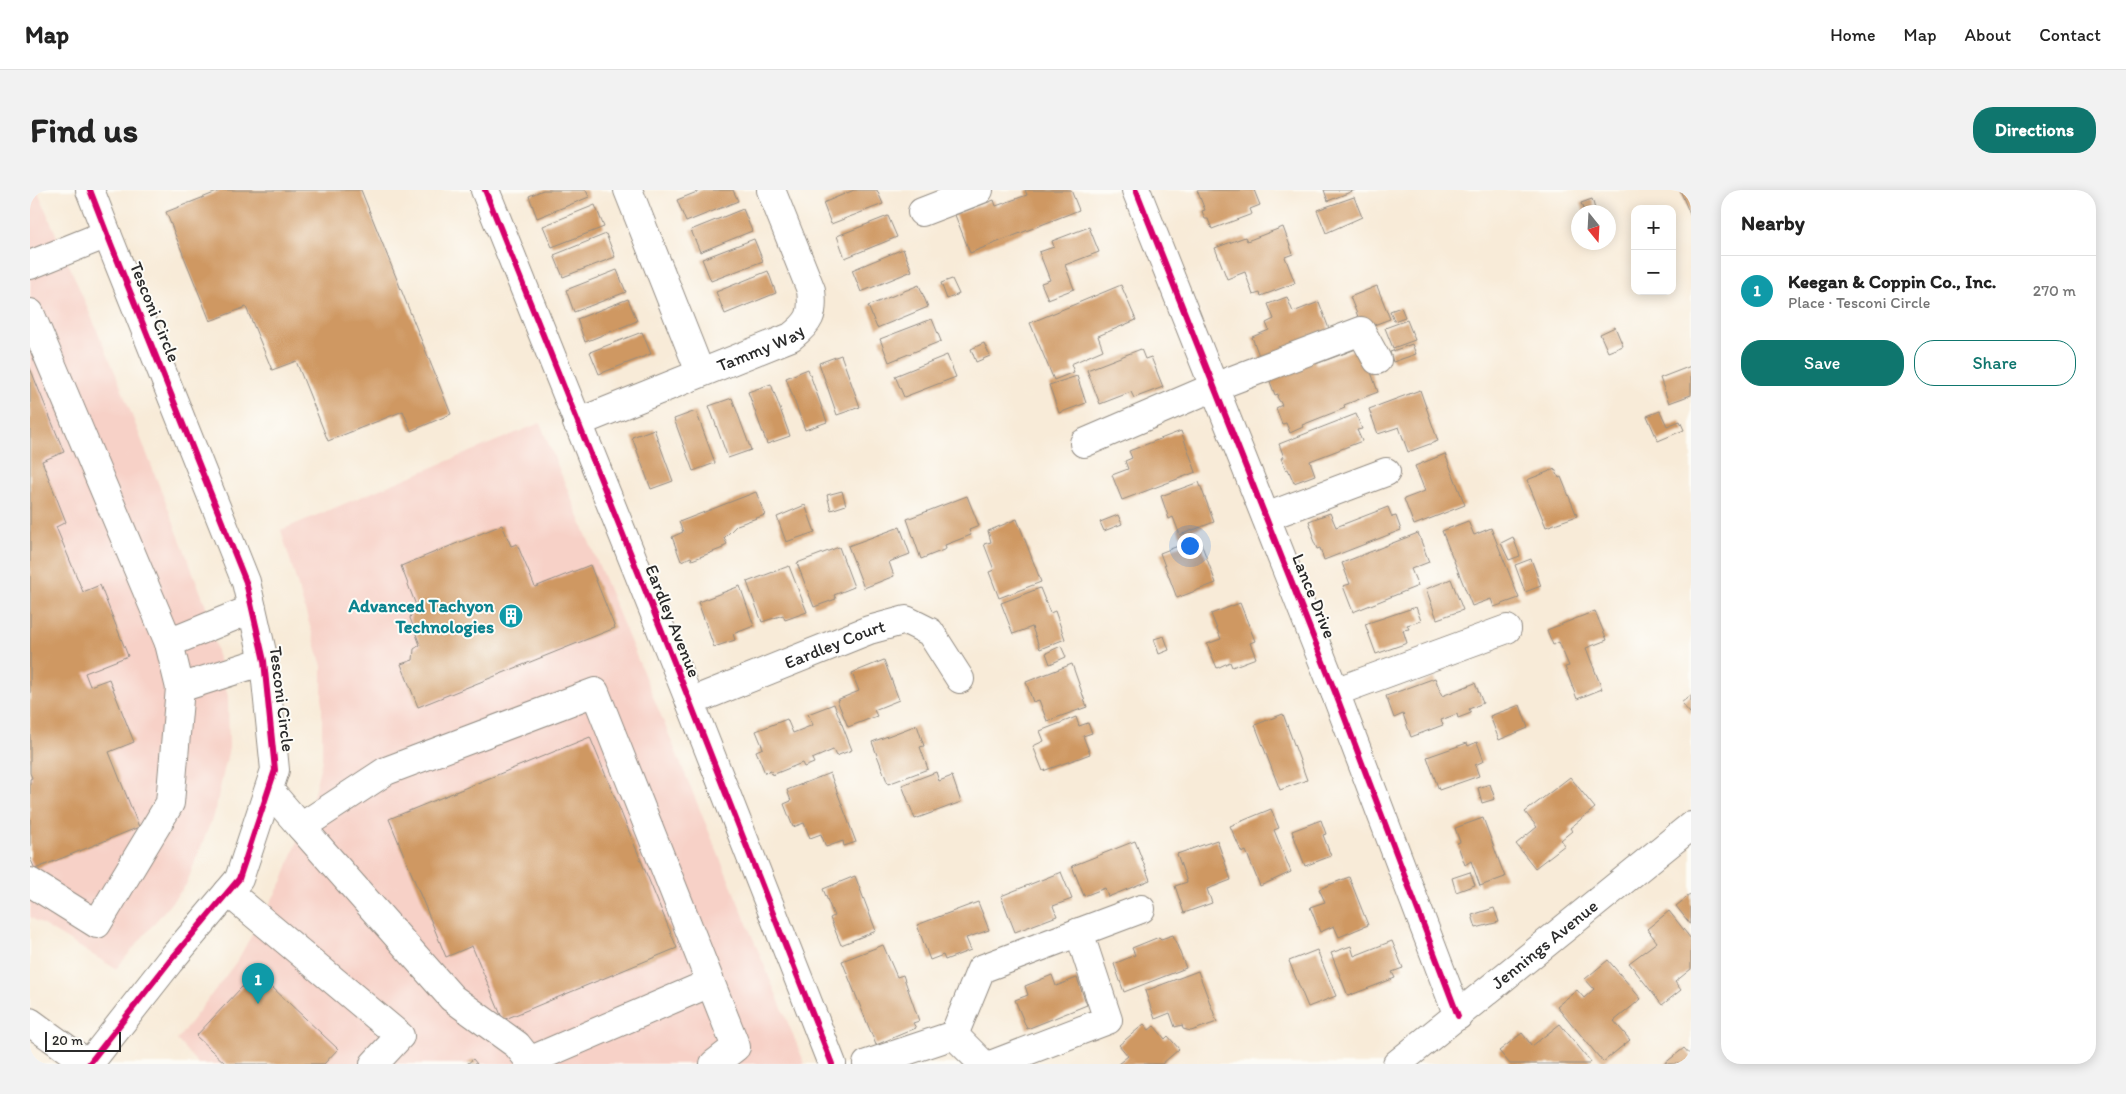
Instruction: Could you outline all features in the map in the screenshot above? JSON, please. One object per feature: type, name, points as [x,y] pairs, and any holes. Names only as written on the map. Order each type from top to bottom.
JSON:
[{"type":"street","name":"Tesconi Circle","points":[[89,1064],[169,962],[239,879],[275,770],[264,661],[246,582],[218,507],[106,234],[90,190]]},
{"type":"street","name":"Eardley Avenue","points":[[485,190],[690,702],[832,1064]]},
{"type":"street","points":[[628,190],[700,372]]},
{"type":"street","name":"Tammy Way","points":[[577,423],[791,337],[806,325],[813,308],[811,290],[771,190]]},
{"type":"street","points":[[922,212],[979,190]]},
{"type":"street","name":"Lance Drive","points":[[1136,190],[1336,692],[1458,1016]]},
{"type":"street","points":[[30,265],[106,234]]},
{"type":"street","points":[[30,313],[169,643],[180,688],[170,803],[97,924],[30,882]]},
{"type":"street","points":[[1084,443],[1214,387],[1361,331],[1377,360]]},
{"type":"street","points":[[1266,518],[1386,472]]},
{"type":"street","points":[[169,643],[252,609]]},
{"type":"street","name":"Eardley Court","points":[[690,702],[869,630],[906,620],[930,632],[960,679]]},
{"type":"street","points":[[1336,692],[1507,629]]},
{"type":"street","points":[[180,688],[264,661]]},
{"type":"street","points":[[301,827],[386,771],[595,692],[736,1047],[714,1064]]},
{"type":"street","points":[[269,790],[452,998],[517,1045],[530,1062],[710,983]]},
{"type":"street","name":"Jennings Avenue","points":[[1397,1064],[1691,826]]},
{"type":"street","points":[[228,892],[400,1036],[374,1064]]},
{"type":"street","points":[[867,1064],[954,1035],[981,969],[1141,909]]},
{"type":"street","points":[[993,1064],[1108,1020],[1079,932]]},
{"type":"street","points":[[30,1022],[89,1064]]},
{"type":"street","points":[[954,1035],[983,1064]]},
{"type":"shaded area","points":[[30,190],[37,190],[115,372],[206,606],[228,697],[229,748],[215,811],[186,885],[116,969],[30,917]]},
{"type":"shaded area","points":[[540,423],[805,1064],[198,1064],[177,1040],[237,961],[282,882],[310,809],[322,760],[322,666],[281,530]]},
{"type":"building","points":[[222,190],[361,190],[451,414],[411,431],[403,411],[328,441],[296,361],[272,370],[246,307],[210,321],[166,212]]},
{"type":"building","points":[[543,190],[586,190],[589,197],[537,218],[529,196]]},
{"type":"building","points":[[702,190],[733,190],[738,201],[686,222],[677,200]]},
{"type":"building","points":[[854,190],[877,190],[883,204],[831,224],[823,203]]},
{"type":"building","points":[[1025,190],[1071,190],[1079,210],[970,253],[955,215],[994,200],[996,206],[1027,195]]},
{"type":"building","points":[[1197,190],[1254,190],[1260,205],[1250,209],[1252,214],[1212,229],[1208,219],[1205,219],[1202,211],[1205,210]]},
{"type":"building","points":[[1324,190],[1355,190],[1328,201]]},
{"type":"building","points":[[1680,190],[1691,190],[1691,217]]},
{"type":"building","points":[[1354,197],[1362,217],[1326,233],[1317,210]]},
{"type":"building","points":[[1592,199],[1594,205],[1582,205],[1581,203]]},
{"type":"building","points":[[595,205],[604,227],[552,247],[543,226]]},
{"type":"building","points":[[743,209],[752,231],[700,252],[691,230]]},
{"type":"building","points":[[888,216],[897,237],[845,258],[837,236]]},
{"type":"building","points":[[1089,227],[1099,252],[1065,265],[1074,289],[1048,299],[1041,283],[1050,280],[1039,252],[1054,247],[1052,241]]},
{"type":"building","points":[[1283,227],[1293,254],[1285,257],[1295,283],[1261,296],[1260,293],[1253,295],[1245,272],[1227,279],[1215,248],[1245,237],[1247,241]]},
{"type":"building","points":[[606,234],[615,257],[563,277],[554,255]]},
{"type":"building","points":[[754,239],[763,261],[711,281],[702,259]]},
{"type":"building","points":[[903,249],[912,271],[861,292],[852,270]]},
{"type":"building","points":[[617,270],[626,292],[574,312],[566,290]]},
{"type":"building","points":[[768,271],[776,293],[725,314],[716,292]]},
{"type":"building","points":[[952,279],[959,294],[947,299],[941,283]]},
{"type":"building","points":[[919,285],[928,307],[877,328],[868,306]]},
{"type":"building","points":[[1121,285],[1136,320],[1098,336],[1103,350],[1071,364],[1074,372],[1054,380],[1030,323]]},
{"type":"building","points":[[1377,286],[1390,319],[1363,329],[1350,297]]},
{"type":"building","points":[[1287,297],[1293,312],[1319,302],[1332,337],[1262,364],[1252,337],[1269,330],[1266,323],[1274,319],[1268,304]]},
{"type":"building","points":[[628,299],[637,321],[585,342],[577,319]]},
{"type":"building","points":[[1401,307],[1405,317],[1394,321],[1390,311]]},
{"type":"building","points":[[932,319],[941,341],[889,362],[880,339]]},
{"type":"building","points":[[1407,320],[1415,340],[1393,348],[1385,328]]},
{"type":"building","points":[[1615,327],[1623,346],[1608,352],[1600,334]]},
{"type":"building","points":[[642,332],[651,354],[599,374],[590,352]]},
{"type":"building","points":[[984,343],[990,356],[976,362],[971,349]]},
{"type":"building","points":[[1412,344],[1416,354],[1393,362],[1390,352]]},
{"type":"building","points":[[1141,349],[1145,359],[1151,357],[1163,387],[1134,398],[1131,392],[1100,404],[1087,370]]},
{"type":"building","points":[[1356,349],[1358,354],[1364,352],[1378,392],[1344,405],[1345,408],[1302,425],[1303,427],[1290,433],[1286,423],[1282,424],[1276,408],[1282,405],[1277,397],[1278,394],[1275,395],[1268,376],[1314,359],[1316,364]]},
{"type":"building","points":[[841,355],[860,407],[837,415],[819,363]]},
{"type":"building","points":[[947,355],[956,377],[904,397],[895,376]]},
{"type":"building","points":[[1691,366],[1691,395],[1669,403],[1660,378]]},
{"type":"building","points":[[30,368],[64,452],[42,461],[66,522],[56,527],[83,592],[100,585],[128,656],[85,673],[90,686],[109,679],[134,742],[109,752],[139,827],[35,869],[30,858],[30,779],[32,778],[30,773]]},
{"type":"building","points":[[808,369],[827,422],[805,430],[786,378]]},
{"type":"building","points":[[1077,376],[1086,403],[1059,413],[1049,385]]},
{"type":"building","points":[[771,384],[790,436],[767,444],[748,392]]},
{"type":"building","points":[[1420,390],[1438,441],[1408,452],[1399,427],[1378,434],[1369,409]]},
{"type":"building","points":[[732,398],[751,450],[728,458],[709,406]]},
{"type":"building","points":[[696,411],[715,463],[693,471],[674,419]]},
{"type":"building","points":[[1660,411],[1667,426],[1680,421],[1684,430],[1658,441],[1647,416]]},
{"type":"building","points":[[1356,414],[1362,429],[1357,430],[1362,441],[1310,461],[1315,475],[1294,483],[1281,458],[1284,457],[1279,444]]},
{"type":"building","points":[[654,429],[673,481],[651,489],[632,437]]},
{"type":"building","points":[[1181,431],[1196,472],[1122,500],[1112,475],[1128,469],[1125,461],[1132,458],[1129,451]]},
{"type":"building","points":[[1445,454],[1465,505],[1414,525],[1404,499],[1425,491],[1415,466]]},
{"type":"building","points":[[1555,469],[1559,478],[1561,477],[1577,516],[1546,527],[1527,480]]},
{"type":"building","points":[[1199,482],[1214,522],[1180,535],[1173,517],[1169,519],[1161,496]]},
{"type":"building","points":[[842,491],[846,505],[831,510],[827,495]]},
{"type":"building","points":[[756,492],[765,515],[737,525],[724,538],[727,544],[723,548],[692,560],[691,557],[681,561],[672,537],[683,532],[679,522]]},
{"type":"building","points":[[967,496],[979,526],[969,530],[971,535],[945,545],[946,549],[921,559],[907,519]]},
{"type":"building","points":[[805,505],[815,532],[786,542],[777,517]]},
{"type":"building","points":[[1388,507],[1392,517],[1396,516],[1401,530],[1324,560],[1320,548],[1317,549],[1312,537],[1314,536],[1309,521],[1330,513],[1336,527]]},
{"type":"building","points":[[1118,515],[1122,524],[1104,531],[1100,522]]},
{"type":"building","points":[[1017,519],[1041,582],[999,598],[989,572],[994,570],[984,544],[991,542],[988,531]]},
{"type":"building","points":[[1468,521],[1474,535],[1491,528],[1519,598],[1494,607],[1491,599],[1472,606],[1442,531]]},
{"type":"building","name":"Advanced Tachyon Technologies","points":[[502,525],[511,546],[517,544],[535,587],[590,565],[615,628],[418,707],[401,664],[413,660],[414,649],[420,645],[410,618],[412,612],[417,608],[401,566]]},
{"type":"building","points":[[900,527],[910,554],[889,562],[894,576],[864,588],[848,546]]},
{"type":"building","points":[[1418,533],[1429,562],[1411,569],[1418,586],[1353,612],[1343,586],[1350,584],[1342,563]]},
{"type":"building","points":[[1513,537],[1520,556],[1509,560],[1501,543]]},
{"type":"building","points":[[1199,538],[1216,583],[1177,598],[1160,553]]},
{"type":"building","points":[[839,547],[854,587],[834,595],[836,599],[814,607],[797,563]]},
{"type":"building","points":[[1531,559],[1541,586],[1525,592],[1515,565]]},
{"type":"building","points":[[789,566],[807,612],[785,620],[783,615],[762,622],[747,582]]},
{"type":"building","points":[[1451,579],[1463,610],[1437,619],[1426,589]]},
{"type":"building","points":[[740,586],[754,626],[733,634],[735,640],[714,647],[698,602]]},
{"type":"building","points":[[1040,588],[1050,613],[1055,611],[1065,639],[1040,649],[1032,627],[1013,634],[1001,603]]},
{"type":"building","points":[[1240,603],[1255,641],[1250,643],[1256,658],[1232,667],[1230,662],[1217,668],[1207,644],[1221,639],[1211,614]]},
{"type":"building","points":[[1416,607],[1421,621],[1407,625],[1409,629],[1403,630],[1407,643],[1376,654],[1365,624]]},
{"type":"building","points":[[1595,611],[1607,640],[1586,648],[1602,689],[1577,699],[1565,667],[1569,666],[1559,642],[1553,645],[1547,630]]},
{"type":"building","points":[[1164,636],[1169,650],[1159,654],[1154,639]]},
{"type":"building","points":[[1061,646],[1066,657],[1050,664],[1046,653]]},
{"type":"building","points":[[884,660],[899,700],[874,710],[877,716],[848,727],[837,700],[859,691],[852,673]]},
{"type":"building","points":[[1072,664],[1087,707],[1047,721],[1039,700],[1033,702],[1026,682]]},
{"type":"building","points":[[1435,678],[1442,696],[1475,683],[1483,703],[1469,709],[1471,713],[1458,718],[1457,714],[1441,720],[1443,725],[1411,737],[1403,714],[1394,718],[1386,696]]},
{"type":"building","points":[[1691,695],[1691,714],[1681,703]]},
{"type":"building","points":[[834,704],[852,750],[836,756],[833,750],[812,759],[814,763],[804,767],[802,763],[772,775],[771,771],[765,773],[756,751],[763,748],[756,731],[787,719],[793,733],[813,725],[808,714]]},
{"type":"building","points":[[1520,705],[1528,728],[1499,740],[1490,716]]},
{"type":"building","points":[[1283,714],[1307,780],[1280,790],[1255,725]]},
{"type":"building","points":[[1076,717],[1079,726],[1088,723],[1092,733],[1083,736],[1090,754],[1043,771],[1033,746],[1044,741],[1040,731]]},
{"type":"building","points":[[917,725],[924,746],[920,747],[928,769],[888,784],[872,742]]},
{"type":"building","points":[[590,737],[677,948],[503,1020],[472,946],[446,957],[389,819]]},
{"type":"building","points":[[1477,742],[1484,761],[1475,765],[1479,776],[1439,790],[1427,757],[1467,743],[1468,746]]},
{"type":"building","points":[[936,772],[939,781],[952,776],[961,802],[915,819],[902,785]]},
{"type":"building","points":[[830,773],[856,842],[844,846],[843,841],[826,847],[821,834],[810,838],[804,823],[793,827],[784,804],[791,801],[787,790]]},
{"type":"building","points":[[1570,777],[1595,808],[1570,828],[1572,831],[1561,840],[1565,845],[1535,868],[1516,844],[1537,827],[1525,812]]},
{"type":"building","points":[[1490,784],[1495,799],[1482,803],[1478,788]]},
{"type":"building","points":[[1271,809],[1279,828],[1274,830],[1291,872],[1260,886],[1246,851],[1242,853],[1230,826]]},
{"type":"building","points":[[1483,818],[1505,877],[1480,886],[1471,861],[1465,865],[1457,843],[1460,842],[1455,828]]},
{"type":"building","points":[[1321,820],[1326,834],[1323,835],[1331,856],[1305,866],[1292,831]]},
{"type":"building","points":[[1217,840],[1231,880],[1207,889],[1212,903],[1184,913],[1175,886],[1187,882],[1177,854]]},
{"type":"building","points":[[1135,841],[1150,880],[1108,897],[1105,888],[1084,896],[1072,866]]},
{"type":"building","points":[[1061,872],[1072,899],[1053,906],[1057,916],[1015,932],[1001,896]]},
{"type":"building","points":[[1470,872],[1475,885],[1456,892],[1452,878]]},
{"type":"building","points":[[855,876],[876,931],[841,945],[830,918],[834,916],[823,889]]},
{"type":"building","points":[[1349,877],[1368,925],[1339,937],[1334,926],[1320,932],[1310,907],[1325,902],[1319,889]]},
{"type":"building","points":[[1691,894],[1691,925],[1676,906]]},
{"type":"building","points":[[978,902],[989,930],[966,938],[971,950],[945,960],[943,955],[930,960],[917,925]]},
{"type":"building","points":[[1494,908],[1499,922],[1476,928],[1472,915]]},
{"type":"building","points":[[1669,911],[1691,939],[1691,969],[1675,982],[1681,990],[1662,1005],[1629,963],[1657,942],[1647,929]]},
{"type":"building","points":[[1173,935],[1186,968],[1124,992],[1114,964],[1135,955],[1132,948],[1159,937],[1161,939]]},
{"type":"building","points":[[1392,941],[1403,968],[1392,972],[1395,978],[1348,996],[1331,953],[1351,946],[1354,956]]},
{"type":"building","points":[[883,945],[897,977],[903,975],[919,1021],[913,1023],[916,1028],[876,1045],[842,961]]},
{"type":"building","points":[[1317,950],[1336,996],[1308,1007],[1289,961]]},
{"type":"building","points":[[1608,960],[1641,999],[1614,1021],[1630,1040],[1603,1062],[1557,1006],[1577,990],[1584,998],[1594,989],[1585,979]]},
{"type":"building","points":[[1198,971],[1217,1022],[1191,1031],[1183,1029],[1182,1025],[1175,1027],[1170,1013],[1155,1019],[1145,991]]},
{"type":"building","points":[[256,972],[338,1049],[324,1064],[226,1064],[196,1036]]},
{"type":"building","points":[[1052,975],[1056,986],[1077,978],[1087,1005],[1027,1029],[1015,1000],[1028,995],[1025,986]]},
{"type":"building","points":[[1144,1024],[1149,1030],[1154,1026],[1165,1039],[1168,1036],[1179,1049],[1162,1064],[1118,1064],[1128,1056],[1119,1045]]},
{"type":"building","points":[[1560,1024],[1591,1062],[1589,1064],[1510,1064],[1499,1051],[1522,1033],[1532,1046]]},
{"type":"building","points":[[1684,1048],[1691,1056],[1691,1064],[1664,1064]]},
{"type":"building","points":[[473,1059],[477,1064],[467,1064]]},
{"type":"cycle path","points":[[89,1064],[169,962],[239,879],[275,770],[264,661],[246,582],[90,190]]},
{"type":"cycle path","points":[[485,190],[690,702],[832,1064]]},
{"type":"cycle path","points":[[1136,190],[1335,692],[1458,1016]]},
{"type":"place","name":"Advanced Tachyon Technologies","points":[[511,616]]},
{"type":"place","name":"Keegan & Coppin Co., Inc.","points":[[258,1004]]}]
